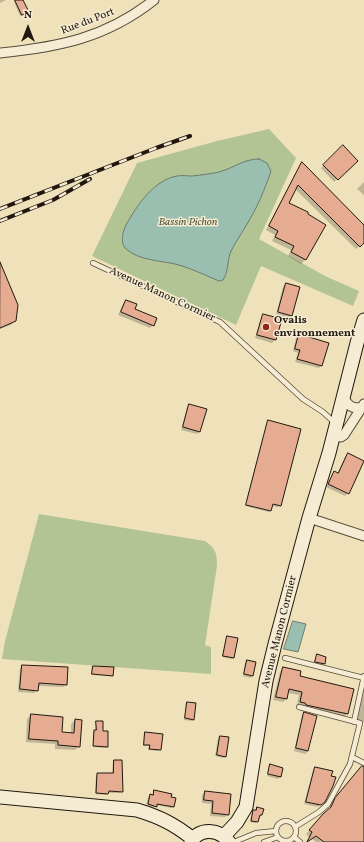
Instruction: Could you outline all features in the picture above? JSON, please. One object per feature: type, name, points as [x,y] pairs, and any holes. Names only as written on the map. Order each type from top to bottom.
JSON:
[{"type":"street","name":"Rue du Port","points":[[0,53],[33,50],[61,45],[89,36],[117,25],[143,9],[154,0]]},
{"type":"street","name":"Avenue Manon Cormier","points":[[229,840],[246,807],[268,674],[309,518],[335,430],[364,320]]},
{"type":"street","points":[[343,396],[347,404],[352,408],[363,406]]},
{"type":"street","points":[[335,430],[341,437],[344,435],[363,406]]},
{"type":"street","points":[[309,518],[364,536]]},
{"type":"street","points":[[0,797],[137,810],[156,816],[178,828],[192,841],[198,834],[211,831],[218,832],[229,840]]},
{"type":"lane","name":"Avenue Manon Cormier","points":[[93,263],[220,322],[303,399],[323,412],[335,430]]},
{"type":"lane","points":[[285,658],[364,677],[354,722]]},
{"type":"lane","points":[[295,827],[319,812],[328,804],[350,764],[362,724],[299,707]]},
{"type":"lane","points":[[352,757],[364,763]]},
{"type":"lane","points":[[283,821],[289,821],[295,827],[296,832],[291,840],[284,841],[278,837],[276,831],[278,825],[283,821]]},
{"type":"lane","points":[[229,840],[256,833],[276,831]]},
{"type":"lane","points":[[264,842],[278,837]]},
{"type":"lane","points":[[294,837],[300,842]]},
{"type":"green space","name":"Bassin Pichon","points":[[269,129],[296,158],[259,239],[325,276],[359,291],[353,306],[261,266],[236,325],[92,256],[137,163],[217,141]]},
{"type":"green space","points":[[39,514],[205,541],[212,546],[217,558],[217,566],[205,645],[211,647],[211,674],[2,659],[5,641]]},
{"type":"shaded area","name":"Bassin Pichon","points":[[259,159],[267,163],[271,171],[251,218],[231,251],[223,280],[219,281],[192,269],[175,264],[137,256],[123,246],[123,233],[135,209],[147,194],[161,183],[169,178],[177,176],[192,176],[219,172],[248,160]]},
{"type":"shaded area","points":[[293,621],[306,624],[298,652],[284,649]]},
{"type":"building","points":[[15,0],[23,0],[29,12],[22,15]]},
{"type":"building","points":[[343,145],[358,161],[338,180],[323,165]]},
{"type":"building","points":[[302,162],[364,225],[364,243],[360,247],[298,185],[289,203],[308,212],[308,214],[326,225],[306,260],[291,252],[294,246],[275,237],[278,231],[269,226]]},
{"type":"building","points":[[0,262],[18,305],[16,321],[0,328]]},
{"type":"building","points":[[286,283],[300,287],[292,316],[278,312]]},
{"type":"building","points":[[126,300],[137,304],[135,309],[157,318],[154,326],[121,312]]},
{"type":"building","points":[[263,314],[282,319],[276,340],[257,335]]},
{"type":"building","points":[[299,334],[329,343],[322,366],[297,359],[300,350],[295,349]]},
{"type":"building","points":[[189,404],[207,409],[200,432],[183,427]]},
{"type":"building","points":[[268,420],[301,429],[281,506],[273,504],[271,511],[246,505]]},
{"type":"building","points":[[348,453],[364,461],[349,494],[328,484],[334,471],[338,473]]},
{"type":"building","points":[[227,636],[238,638],[234,658],[223,656]]},
{"type":"building","points":[[317,654],[326,657],[325,664],[315,662]]},
{"type":"building","points":[[247,660],[256,662],[253,676],[244,674]]},
{"type":"building","points":[[22,665],[68,667],[67,685],[39,683],[38,691],[20,689]]},
{"type":"building","points":[[93,666],[114,667],[113,676],[92,674]]},
{"type":"building","points":[[283,667],[301,671],[300,676],[354,689],[348,714],[306,705],[305,703],[300,702],[302,692],[289,689],[287,699],[276,697]]},
{"type":"building","points":[[187,702],[196,703],[194,720],[185,718]]},
{"type":"building","points":[[304,712],[317,716],[308,751],[296,748]]},
{"type":"building","points":[[31,714],[63,717],[62,732],[74,733],[75,719],[82,720],[80,747],[58,745],[58,741],[29,739]]},
{"type":"building","points":[[96,721],[103,721],[103,731],[108,731],[108,747],[93,746]]},
{"type":"building","points":[[145,732],[163,734],[161,750],[149,749],[150,745],[144,745]]},
{"type":"building","points":[[220,736],[229,737],[226,757],[217,755]]},
{"type":"building","points":[[114,760],[122,760],[123,792],[109,791],[108,794],[96,793],[97,773],[113,773]]},
{"type":"building","points":[[270,764],[283,768],[281,777],[268,774]]},
{"type":"building","points":[[362,766],[364,767],[364,842],[324,842],[316,836],[307,842],[312,832],[309,830],[331,807],[335,798]]},
{"type":"building","points":[[315,767],[333,771],[331,776],[336,777],[325,802],[321,805],[306,802]]},
{"type":"building","points":[[154,790],[172,794],[171,797],[176,798],[174,807],[157,804],[157,807],[148,804],[150,794],[153,795]]},
{"type":"building","points":[[205,791],[231,794],[229,815],[212,813],[213,801],[204,800]]},
{"type":"building","points":[[257,807],[264,809],[262,815],[260,815],[258,822],[251,821],[253,810],[256,810]]},
{"type":"railway","points":[[0,209],[190,136]]},
{"type":"railway","points":[[0,221],[53,200],[90,179]]},
{"type":"place","name":"Ovalis environnement","points":[[266,327]]}]
